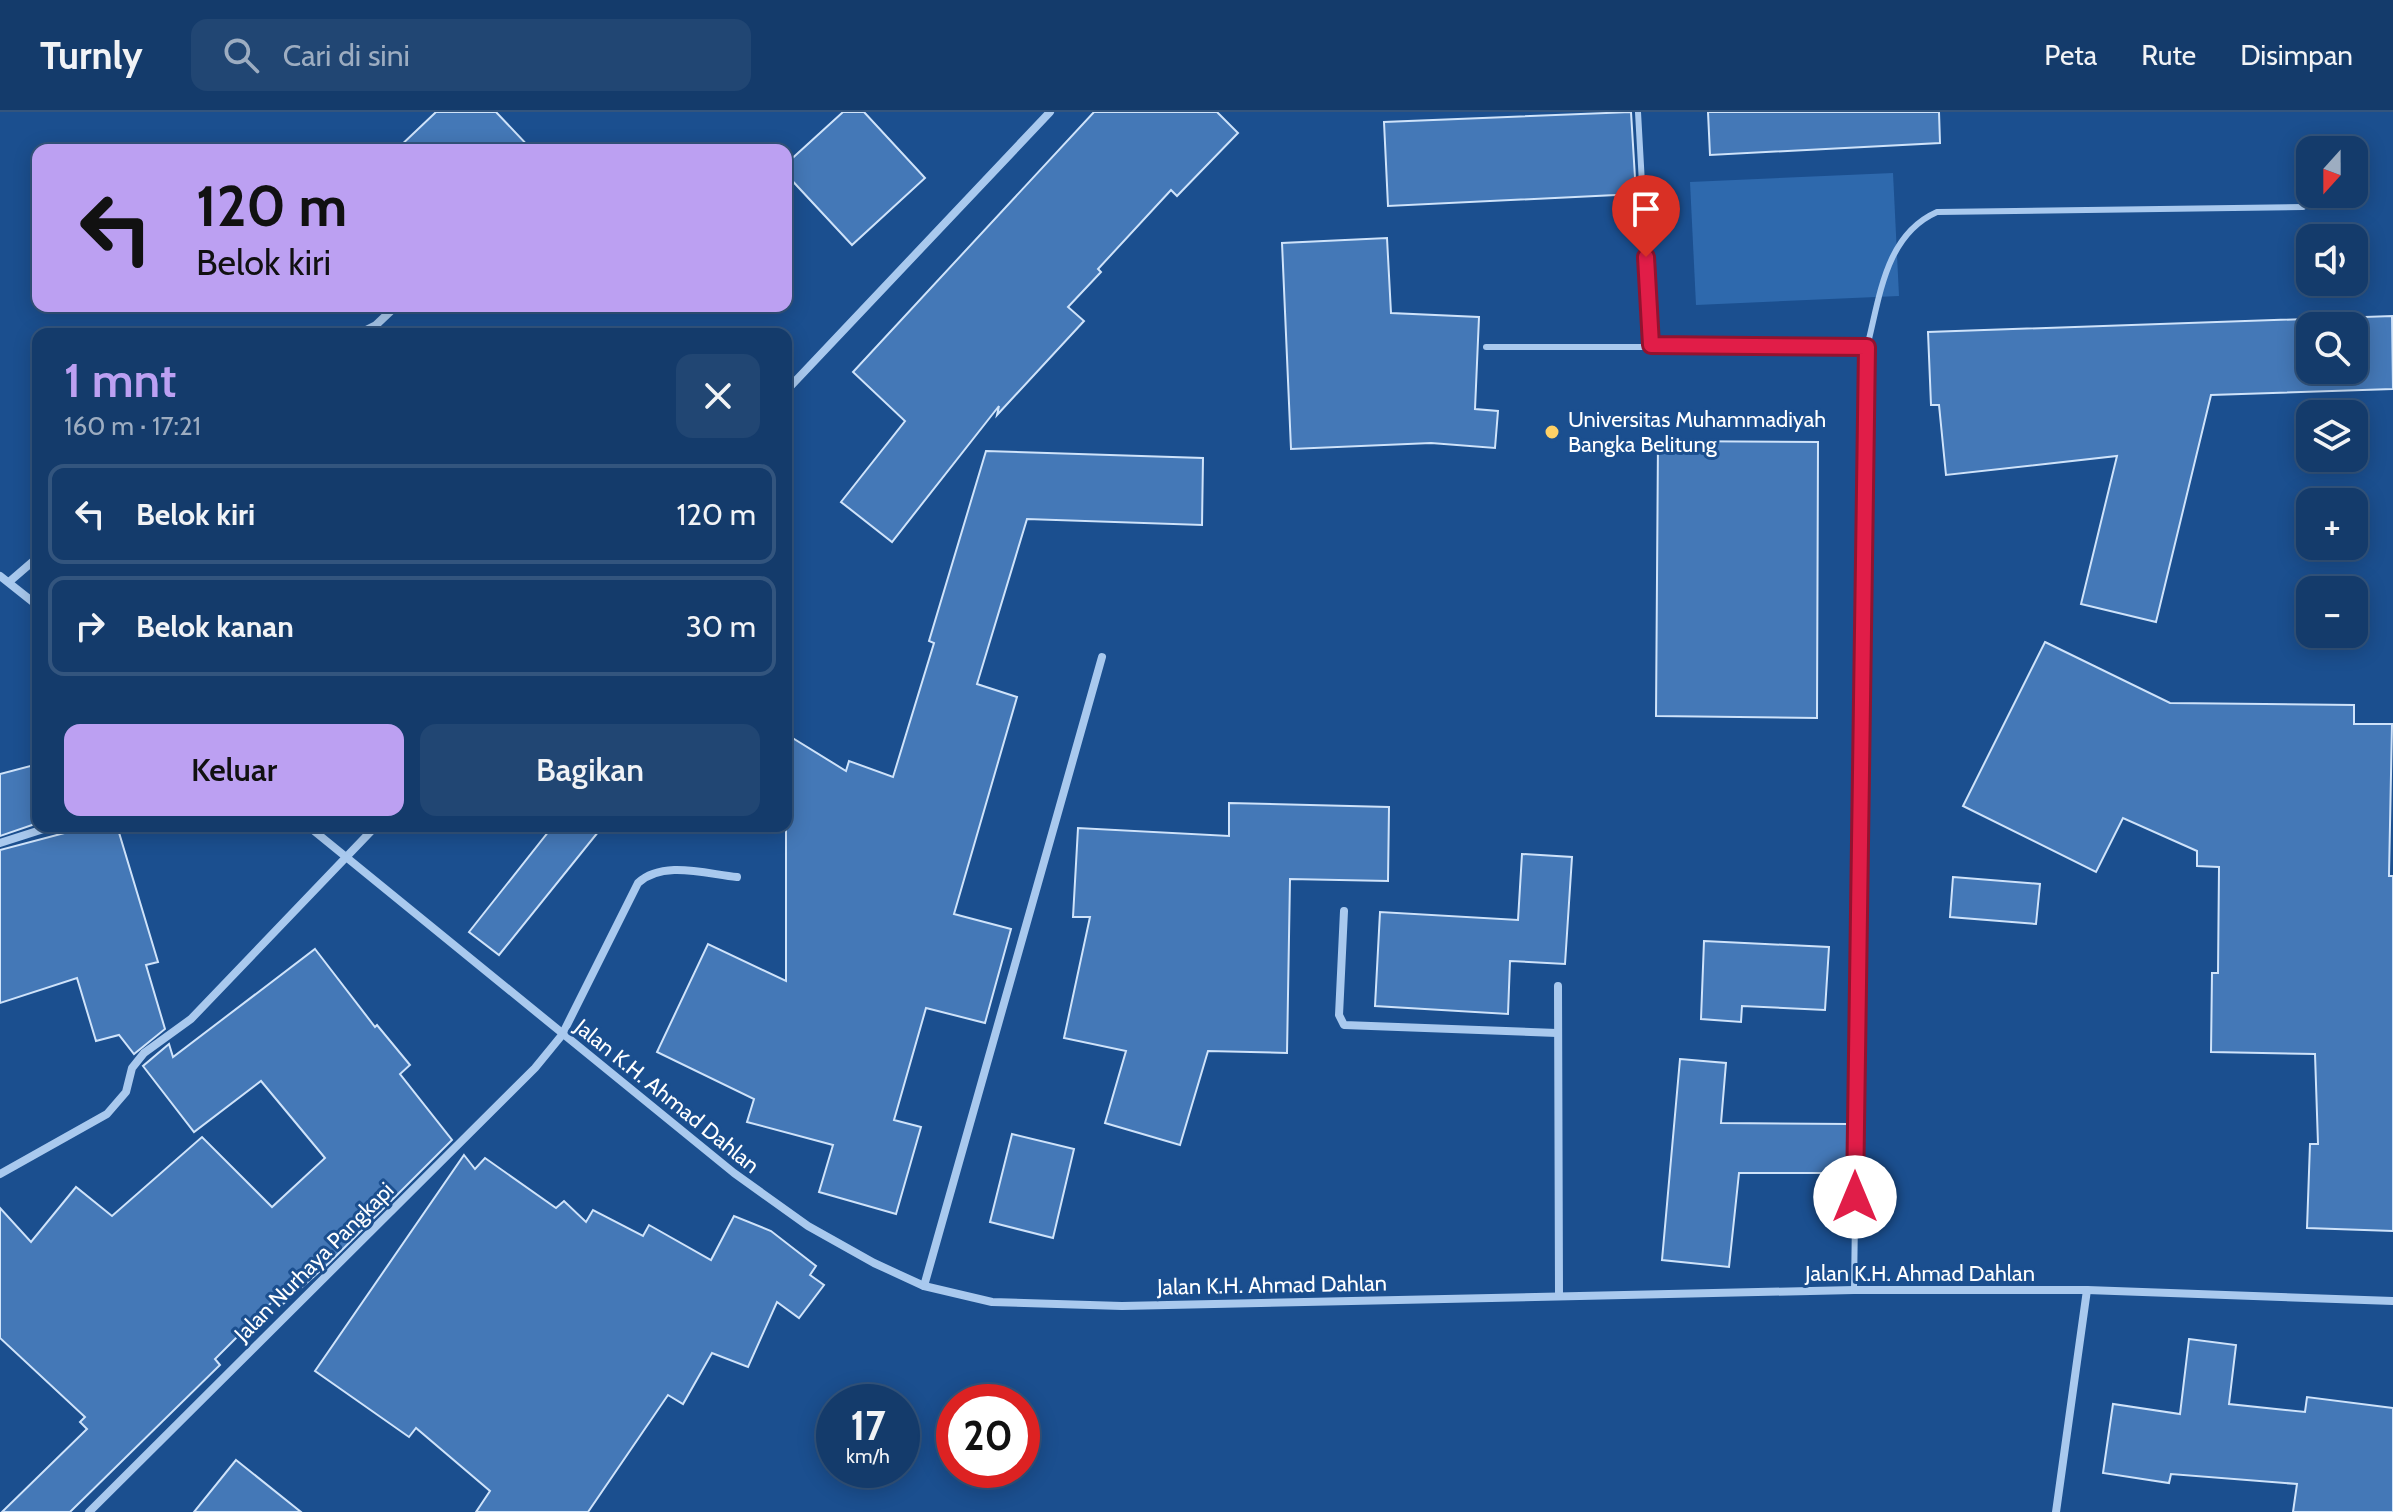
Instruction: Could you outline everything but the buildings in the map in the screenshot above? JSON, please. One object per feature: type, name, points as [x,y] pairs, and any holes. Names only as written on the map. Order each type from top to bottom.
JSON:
[{"type":"street","points":[[792,385],[1050,112]]},
{"type":"street","points":[[370,328],[390,312]]},
{"type":"street","points":[[9,582],[32,562]]},
{"type":"street","points":[[0,576],[32,601]]},
{"type":"street","points":[[924,1286],[1102,657]]},
{"type":"street","points":[[0,843],[34,832]]},
{"type":"street","name":"Jalan K.H. Ahmad Dahlan","points":[[315,832],[734,1173],[808,1226],[924,1286],[992,1302],[1122,1306],[1559,1294],[1854,1290],[2087,1290],[2393,1301]]},
{"type":"street","points":[[0,1174],[107,1114],[126,1092],[132,1068],[144,1053],[191,1019],[370,832]]},
{"type":"street","name":"Jalan Nurhaya Pangkapi","points":[[89,1512],[535,1068],[562,1035],[638,883],[650,872],[672,870],[737,877]]},
{"type":"street","points":[[1344,911],[1339,1015],[1344,1025],[1557,1033]]},
{"type":"street","points":[[1558,986],[1559,1294]]},
{"type":"street","points":[[2056,1512],[2087,1290]]},
{"type":"lane","points":[[1638,112],[1651,345]]},
{"type":"lane","points":[[1854,1290],[1867,347],[1895,251],[1912,227],[1937,212],[2296,207]]},
{"type":"lane","points":[[1486,347],[1867,347]]},
{"type":"shaded area","points":[[1893,173],[1899,296],[1696,305],[1690,182]]},
{"type":"place","name":"Universitas Muhammadiyah Bangka Belitung","points":[[1552,432]]},
{"type":"route","points":[[1646,257],[1651,345],[1867,347],[1855,1197]]}]
